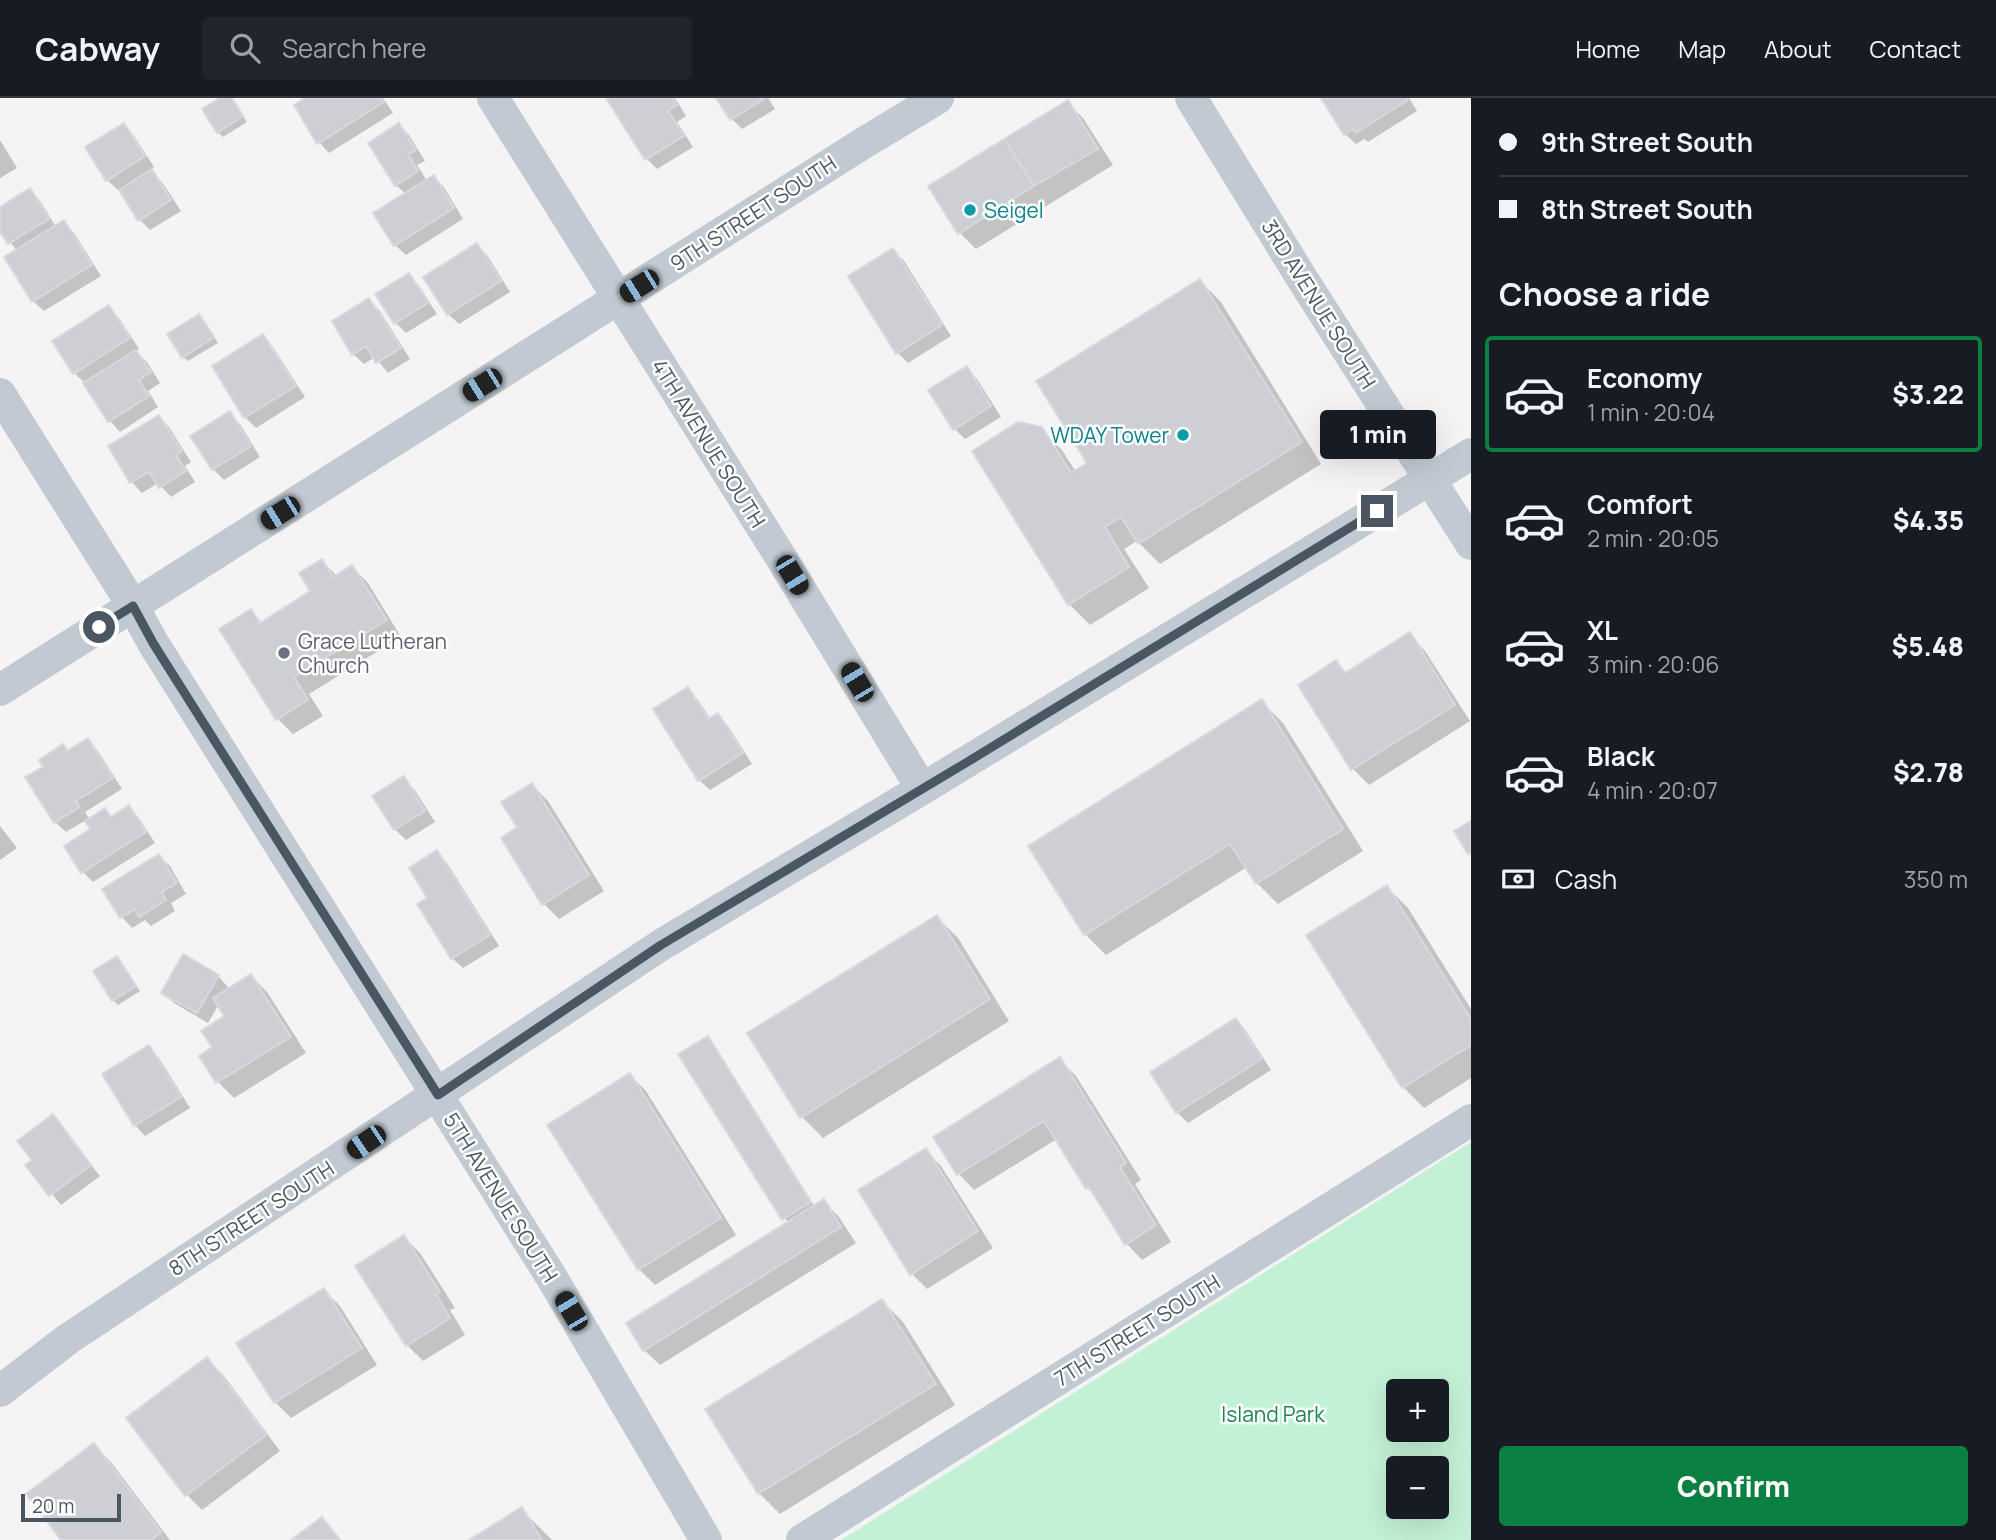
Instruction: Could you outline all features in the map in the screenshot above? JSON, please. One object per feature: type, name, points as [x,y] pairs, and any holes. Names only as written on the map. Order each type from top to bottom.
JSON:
[{"type":"street","name":"4TH AVENUE SOUTH","points":[[493,98],[780,556],[922,789]]},
{"type":"street","name":"9TH STREET SOUTH","points":[[0,690],[862,144],[939,98]]},
{"type":"street","name":"3RD AVENUE SOUTH","points":[[1191,98],[1471,544]]},
{"type":"street","name":"5TH AVENUE SOUTH","points":[[0,394],[133,606],[153,643],[552,1278],[706,1540]]},
{"type":"street","name":"8TH STREET SOUTH","points":[[0,1391],[68,1339],[661,945],[1471,454]]},
{"type":"street","name":"7TH STREET SOUTH","points":[[802,1540],[1471,1120]]},
{"type":"green space","name":"Island Park","points":[[1471,1142],[1471,1540],[841,1540]]},
{"type":"building","points":[[220,98],[232,98],[243,116],[217,133],[202,109]]},
{"type":"building","points":[[305,98],[381,98],[384,102],[317,144],[294,105]]},
{"type":"building","points":[[606,98],[673,98],[677,105],[668,111],[684,136],[645,160]]},
{"type":"building","points":[[716,98],[766,98],[730,120]]},
{"type":"building","points":[[1321,98],[1408,100],[1356,133],[1353,129],[1344,135]]},
{"type":"building","points":[[1068,100],[1098,149],[1034,186],[1004,139]]},
{"type":"building","points":[[124,123],[145,156],[106,181],[85,147]]},
{"type":"building","points":[[399,123],[416,150],[408,154],[418,171],[395,186],[368,143]]},
{"type":"building","name":"Seigel","points":[[1004,139],[1034,186],[958,234],[928,186]]},
{"type":"building","points":[[152,169],[171,200],[138,221],[119,190]]},
{"type":"building","points":[[434,175],[454,208],[394,246],[373,213]]},
{"type":"building","points":[[30,188],[49,219],[8,244],[0,232],[0,207]]},
{"type":"building","points":[[64,220],[92,265],[32,302],[4,257]]},
{"type":"building","points":[[477,243],[501,281],[447,315],[423,277]]},
{"type":"building","points":[[893,248],[942,325],[896,354],[848,276]]},
{"type":"building","points":[[409,273],[428,303],[394,324],[375,294]]},
{"type":"building","name":"WDAY Tower","points":[[1200,279],[1302,442],[1138,544],[1121,517],[1105,527],[1129,567],[1068,605],[972,451],[1018,422],[1042,427],[1071,473],[1087,463],[1036,381]]},
{"type":"building","points":[[369,298],[401,348],[376,363],[366,346],[352,355],[332,321]]},
{"type":"building","points":[[109,305],[130,338],[73,374],[52,341]]},
{"type":"building","points":[[199,314],[214,337],[182,358],[167,334]]},
{"type":"building","points":[[263,334],[296,386],[244,418],[212,366]]},
{"type":"building","points":[[136,350],[151,372],[139,380],[149,396],[108,422],[83,383]]},
{"type":"building","points":[[967,366],[991,406],[953,430],[928,390]]},
{"type":"building","points":[[230,411],[251,446],[212,470],[190,436]]},
{"type":"building","points":[[159,415],[182,451],[176,455],[186,471],[159,488],[149,472],[130,483],[108,446]]},
{"type":"building","name":"Grace Lutheran Church","points":[[322,559],[333,577],[352,565],[387,620],[294,677],[308,700],[276,720],[219,629],[251,609],[260,623],[310,591],[299,573]]},
{"type":"building","points":[[1410,632],[1455,705],[1351,770],[1298,685],[1336,660],[1345,673]]},
{"type":"building","points":[[688,687],[708,719],[718,713],[743,753],[698,781],[653,709]]},
{"type":"building","points":[[1262,699],[1343,829],[1256,884],[1230,844],[1084,935],[1028,846]]},
{"type":"building","points":[[88,738],[113,778],[76,801],[80,807],[54,823],[25,777],[43,767],[39,760],[63,744],[67,751]]},
{"type":"building","points":[[404,776],[425,811],[394,830],[372,796]]},
{"type":"building","points":[[532,783],[589,875],[542,905],[501,838],[517,827],[501,802]]},
{"type":"building","points":[[129,805],[146,832],[81,873],[64,846],[90,829],[85,821],[105,808],[111,817]]},
{"type":"building","points":[[1471,821],[1471,852],[1468,854],[1454,831]]},
{"type":"building","points":[[437,850],[490,935],[451,959],[417,904],[427,898],[409,868]]},
{"type":"building","points":[[159,854],[177,883],[162,892],[166,900],[139,917],[135,909],[120,918],[102,889]]},
{"type":"building","points":[[1387,885],[1471,1019],[1471,1045],[1402,1088],[1306,935]]},
{"type":"building","points":[[937,915],[990,999],[800,1118],[747,1033]]},
{"type":"building","points":[[183,954],[219,975],[197,1013],[161,993]]},
{"type":"building","points":[[117,956],[136,986],[112,1001],[93,971]]},
{"type":"building","points":[[251,974],[291,1037],[216,1083],[199,1056],[212,1047],[201,1031],[224,1016],[213,998]]},
{"type":"building","points":[[1236,1018],[1262,1059],[1176,1113],[1150,1072]]},
{"type":"building","points":[[708,1036],[811,1202],[782,1220],[678,1054]]},
{"type":"building","points":[[149,1045],[181,1097],[134,1126],[102,1074]]},
{"type":"building","points":[[1060,1057],[1126,1163],[1120,1167],[1156,1225],[1125,1245],[1044,1121],[957,1175],[933,1137]]},
{"type":"building","points":[[630,1073],[721,1218],[638,1270],[547,1125]]},
{"type":"building","points":[[53,1114],[91,1165],[49,1196],[25,1165],[32,1160],[17,1141]]},
{"type":"building","points":[[926,1148],[978,1231],[910,1275],[858,1190]]},
{"type":"building","points":[[824,1199],[841,1227],[643,1351],[626,1323]]},
{"type":"building","points":[[404,1235],[440,1292],[436,1294],[450,1318],[406,1346],[355,1266]]},
{"type":"building","points":[[324,1288],[362,1348],[274,1403],[236,1343]]},
{"type":"building","points":[[882,1299],[936,1384],[758,1494],[705,1409]]},
{"type":"building","points":[[207,1357],[266,1435],[185,1496],[126,1418]]},
{"type":"building","points":[[94,1443],[161,1532],[151,1540],[61,1540],[26,1494]]},
{"type":"building","points":[[522,1507],[542,1540],[469,1540]]},
{"type":"building","points":[[322,1517],[340,1540],[291,1540]]},
{"type":"place","name":"Seigel","points":[[970,210]]},
{"type":"place","name":"WDAY Tower","points":[[1183,435]]},
{"type":"place","name":"Grace Lutheran Church","points":[[284,653]]},
{"type":"route","points":[[99,627],[133,606],[153,643],[438,1095],[661,945],[964,764],[1377,511]]}]
